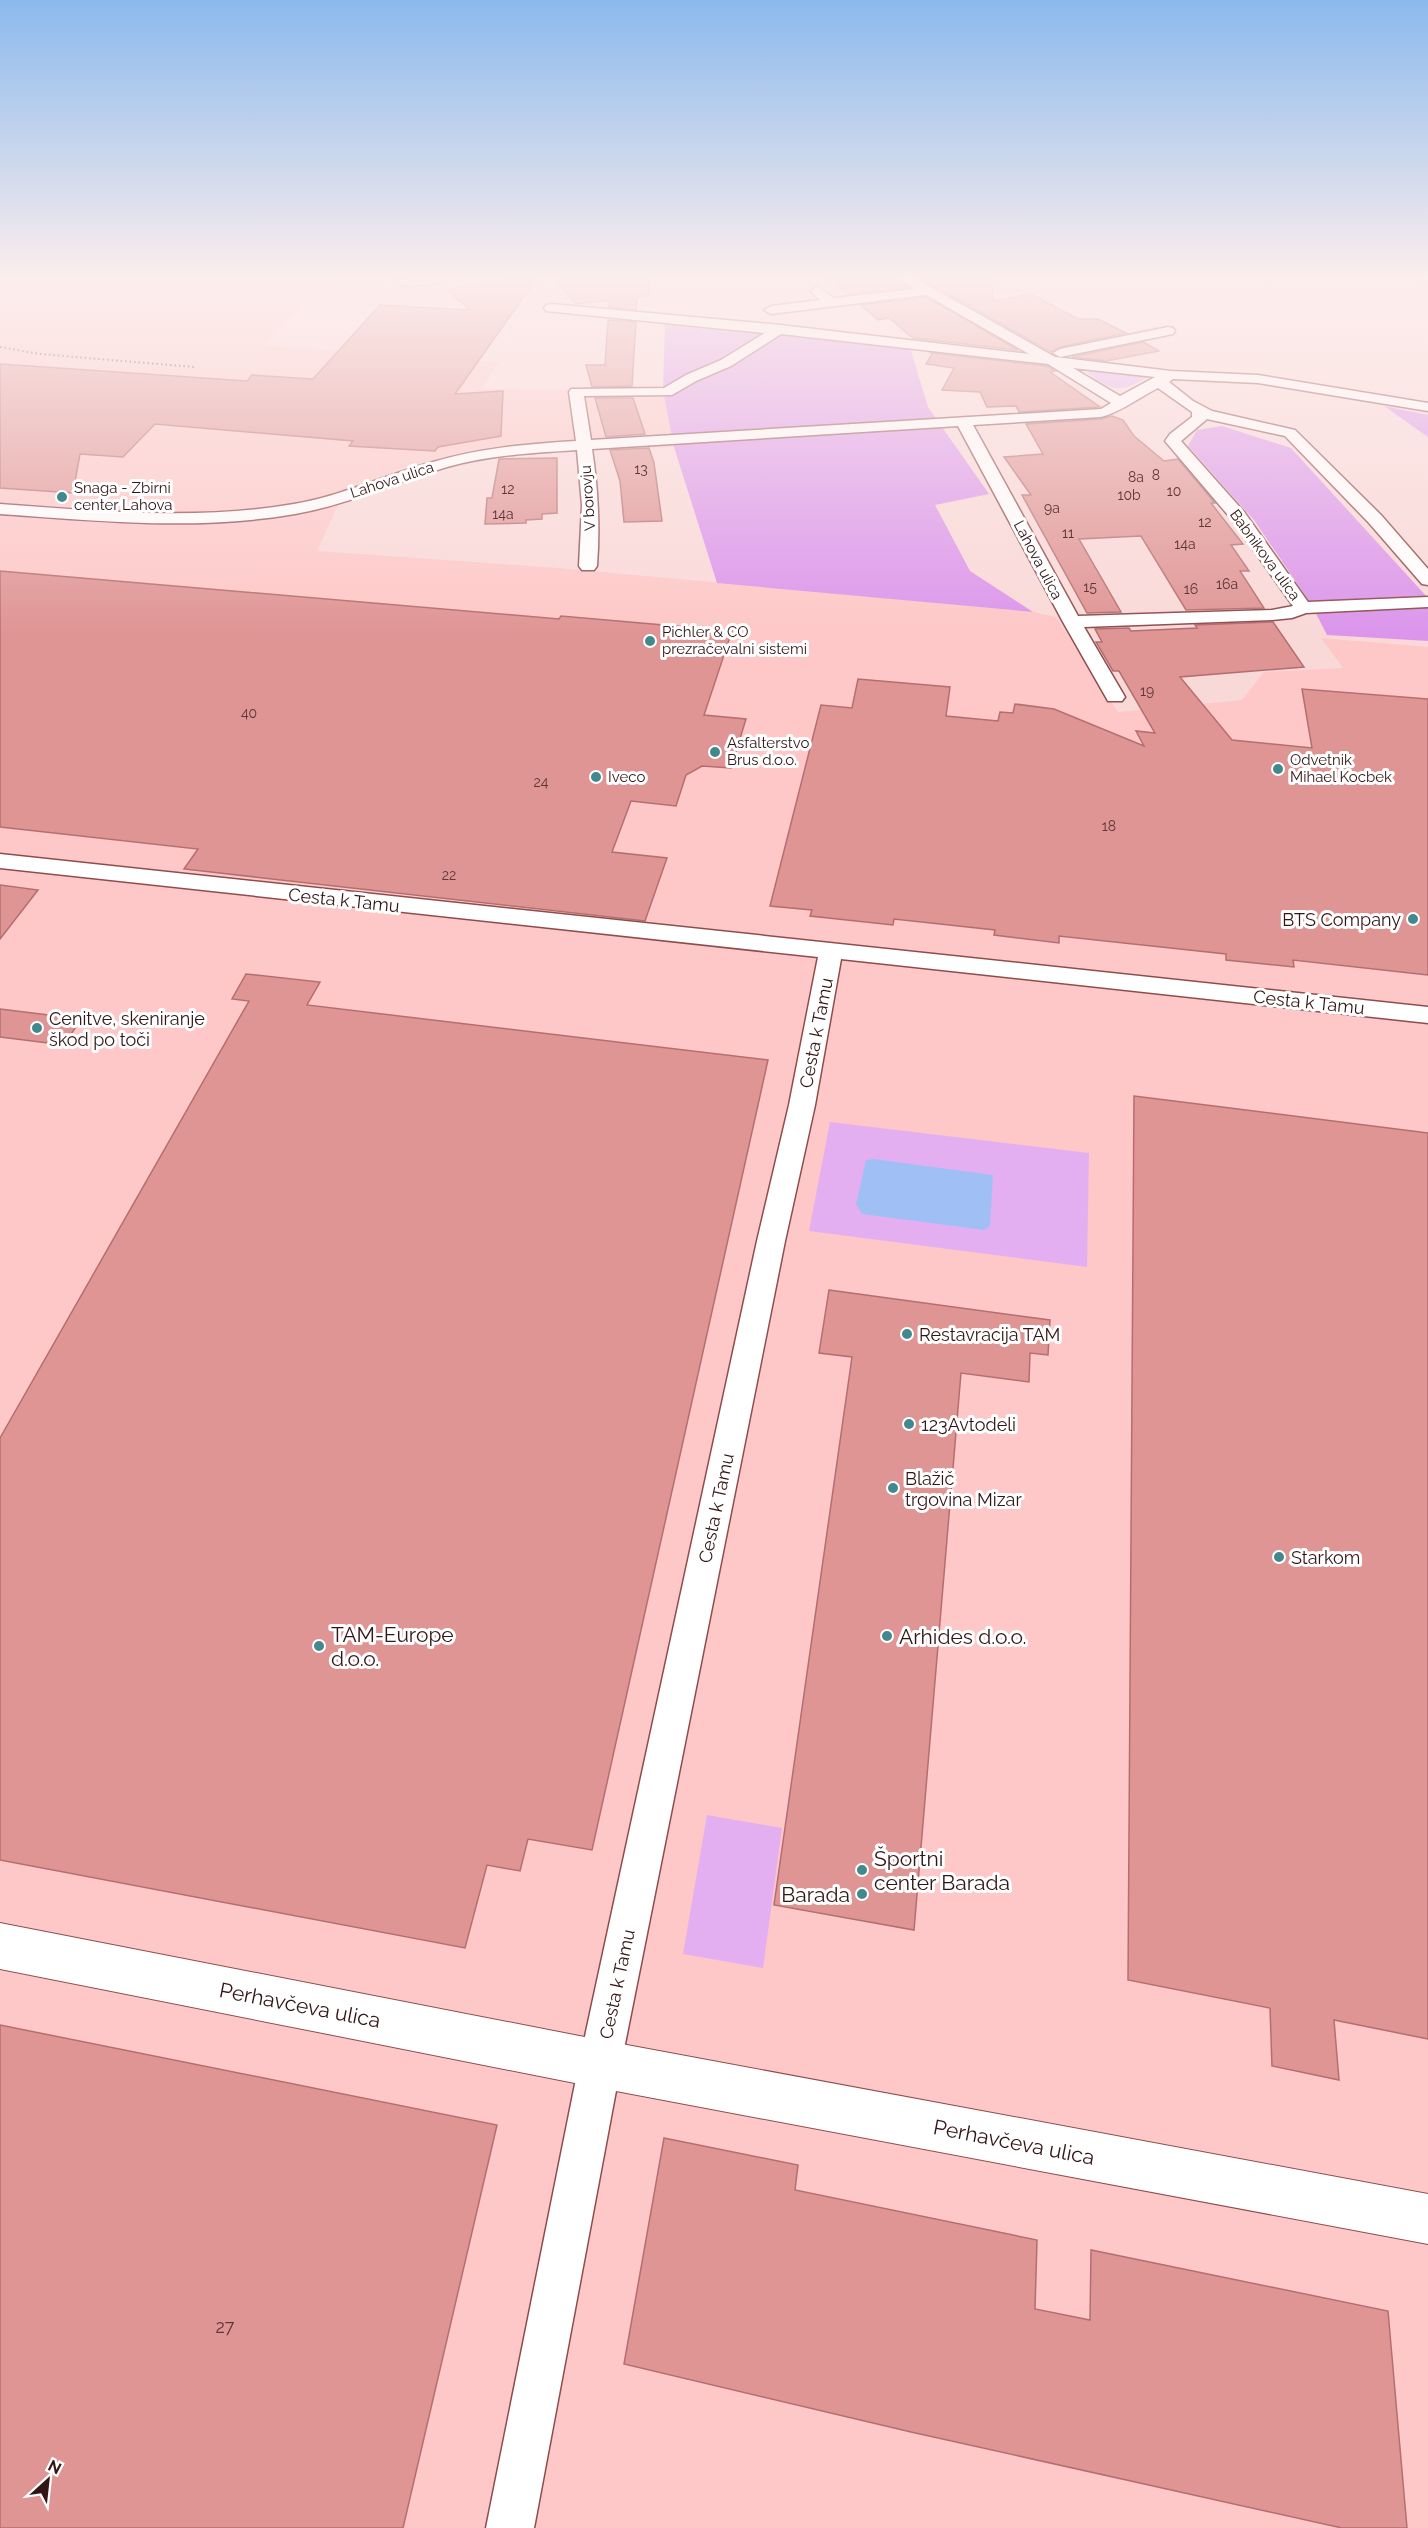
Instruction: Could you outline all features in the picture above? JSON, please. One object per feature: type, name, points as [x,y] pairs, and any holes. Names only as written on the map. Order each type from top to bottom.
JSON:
[{"type":"street","name":"V borovju","points":[[577,396],[584,444],[590,515],[588,566]]},
{"type":"street","points":[[1110,396],[1120,402]]},
{"type":"street","name":"Lahova ulica","points":[[0,509],[141,517],[229,517],[266,513],[332,500],[457,460],[520,449],[1095,414],[1110,411],[1120,402],[1132,396]]},
{"type":"street","points":[[1179,396],[1185,403],[1199,410],[1228,420],[1278,428],[1290,434],[1375,519],[1428,580]]},
{"type":"street","points":[[1361,396],[1428,407]]},
{"type":"street","name":"Babnikova ulica","points":[[1072,622],[1272,615],[1292,613],[1303,608],[1239,516],[1189,458],[1175,446],[1173,441],[1175,437],[1200,419],[1199,410]]},
{"type":"street","name":"Lahova ulica","points":[[963,421],[1115,697]]},
{"type":"street","points":[[1303,608],[1428,602]]},
{"type":"street","name":"Cesta k Tamu","points":[[0,861],[1428,1015]]},
{"type":"street","name":"Cesta k Tamu","points":[[600,2064],[771,1241],[802,1105],[831,952]]},
{"type":"street","name":"Perhavčeva ulica","points":[[0,1946],[600,2064],[1428,2219]]},
{"type":"street","points":[[510,2528],[600,2064]]},
{"type":"shaded area","points":[[0,396],[664,396],[674,447],[594,449],[513,455],[439,470],[338,505],[317,551],[559,568],[1033,612],[1056,617],[1118,712],[1242,700],[1264,672],[1343,668],[1321,638],[1428,647],[1428,2528],[0,2528]]},
{"type":"shaded area","points":[[664,396],[925,396],[928,407],[989,494],[935,505],[970,571],[1033,612],[717,583],[674,447]]},
{"type":"shaded area","points":[[1384,406],[1428,415],[1428,437]]},
{"type":"shaded area","points":[[1222,426],[1291,448],[1428,598],[1428,641],[1327,635],[1311,604],[1254,520],[1188,446],[1197,430]]},
{"type":"shaded area","points":[[830,1122],[1089,1153],[1087,1267],[809,1231]]},
{"type":"shaded area","points":[[707,1815],[782,1828],[763,1968],[683,1954]]},
{"type":"water","points":[[874,1159],[993,1175],[990,1226],[984,1230],[862,1214],[856,1204],[866,1160]]},
{"type":"building","points":[[0,396],[503,396],[501,436],[438,447],[435,451],[349,446],[353,441],[155,424],[123,457],[80,454],[73,493],[0,488]]},
{"type":"building","points":[[982,396],[1084,396],[1100,407],[1019,412],[1016,406],[987,407]]},
{"type":"building","points":[[595,398],[633,398],[645,434],[606,437]]},
{"type":"building","points":[[1112,416],[1123,420],[1134,436],[1164,461],[1178,459],[1215,503],[1211,503],[1243,544],[1231,545],[1249,571],[1240,571],[1264,608],[1186,610],[1141,536],[1079,539],[1121,612],[1087,613],[1022,495],[1031,495],[1004,457],[1043,454],[1026,424],[1101,419]]},
{"type":"building","points":[[649,448],[654,463],[662,521],[624,522],[620,481],[610,450]]},
{"type":"building","points":[[557,458],[557,513],[542,514],[542,519],[526,520],[526,523],[485,524],[487,498],[492,498],[499,459]]},
{"type":"building","points":[[0,571],[559,619],[561,616],[732,631],[704,715],[746,719],[731,768],[702,766],[686,775],[676,806],[631,801],[612,852],[667,858],[645,921],[184,869],[198,849],[0,827]]},
{"type":"building","points":[[1273,622],[1304,667],[1180,677],[1232,740],[1312,748],[1302,689],[1428,699],[1428,975],[1293,960],[1294,967],[1226,960],[1226,954],[1059,936],[1059,943],[994,935],[995,930],[894,919],[893,925],[810,916],[812,910],[770,906],[821,705],[852,708],[858,679],[950,687],[946,716],[998,721],[1000,712],[1013,713],[1015,704],[1054,709],[1144,746],[1136,731],[1155,733],[1119,671],[1113,671],[1096,642],[1102,642],[1095,629],[1129,628],[1131,631],[1197,628],[1195,625]]},
{"type":"building","points":[[0,885],[38,890],[0,939]]},
{"type":"building","name":"TAM-Europe d.o.o.","points":[[246,974],[320,982],[307,1005],[768,1060],[592,1850],[528,1839],[520,1871],[487,1865],[465,1948],[0,1860],[0,1438],[249,1001],[232,999]]},
{"type":"building","name":"Cenitve, skeniranje škod po toči","points":[[0,1009],[81,1019],[64,1045],[0,1037]]},
{"type":"building","name":"Starkom","points":[[1134,1096],[1428,1133],[1428,2039],[1334,2020],[1339,2080],[1272,2066],[1270,2008],[1128,1980]]},
{"type":"building","points":[[829,1290],[1050,1320],[1048,1355],[1030,1353],[1029,1382],[961,1373],[914,1930],[774,1905],[852,1357],[819,1353]]},
{"type":"building","points":[[0,2025],[497,2125],[403,2528],[0,2528]]},
{"type":"building","points":[[664,2138],[798,2165],[795,2190],[1037,2240],[1035,2309],[1090,2320],[1091,2250],[1388,2311],[1407,2528],[1342,2528],[911,2432],[624,2364]]},
{"type":"place","name":"Snaga - Zbirni center Lahova","points":[[62,497]]},
{"type":"place","name":"Pichler & CO prezračevalni sistemi","points":[[650,641]]},
{"type":"place","name":"Asfalterstvo Brus d.o.o.","points":[[715,752]]},
{"type":"place","name":"Odvetnik Mihael Kocbek","points":[[1278,769]]},
{"type":"place","name":"Iveco","points":[[596,777]]},
{"type":"place","name":"BTS Company","points":[[1413,919]]},
{"type":"place","name":"Cenitve, skeniranje škod po toči","points":[[37,1028]]},
{"type":"place","name":"Restavracija TAM","points":[[907,1334]]},
{"type":"place","name":"123Avtodeli","points":[[909,1424]]},
{"type":"place","name":"Blažič trgovina Mizar","points":[[893,1488]]},
{"type":"place","name":"Starkom","points":[[1279,1557]]},
{"type":"place","name":"Arhides d.o.o.","points":[[887,1636]]},
{"type":"place","name":"TAM-Europe d.o.o.","points":[[319,1646]]},
{"type":"place","name":"Športni center Barada","points":[[862,1870]]},
{"type":"place","name":"Barada","points":[[862,1894]]}]
